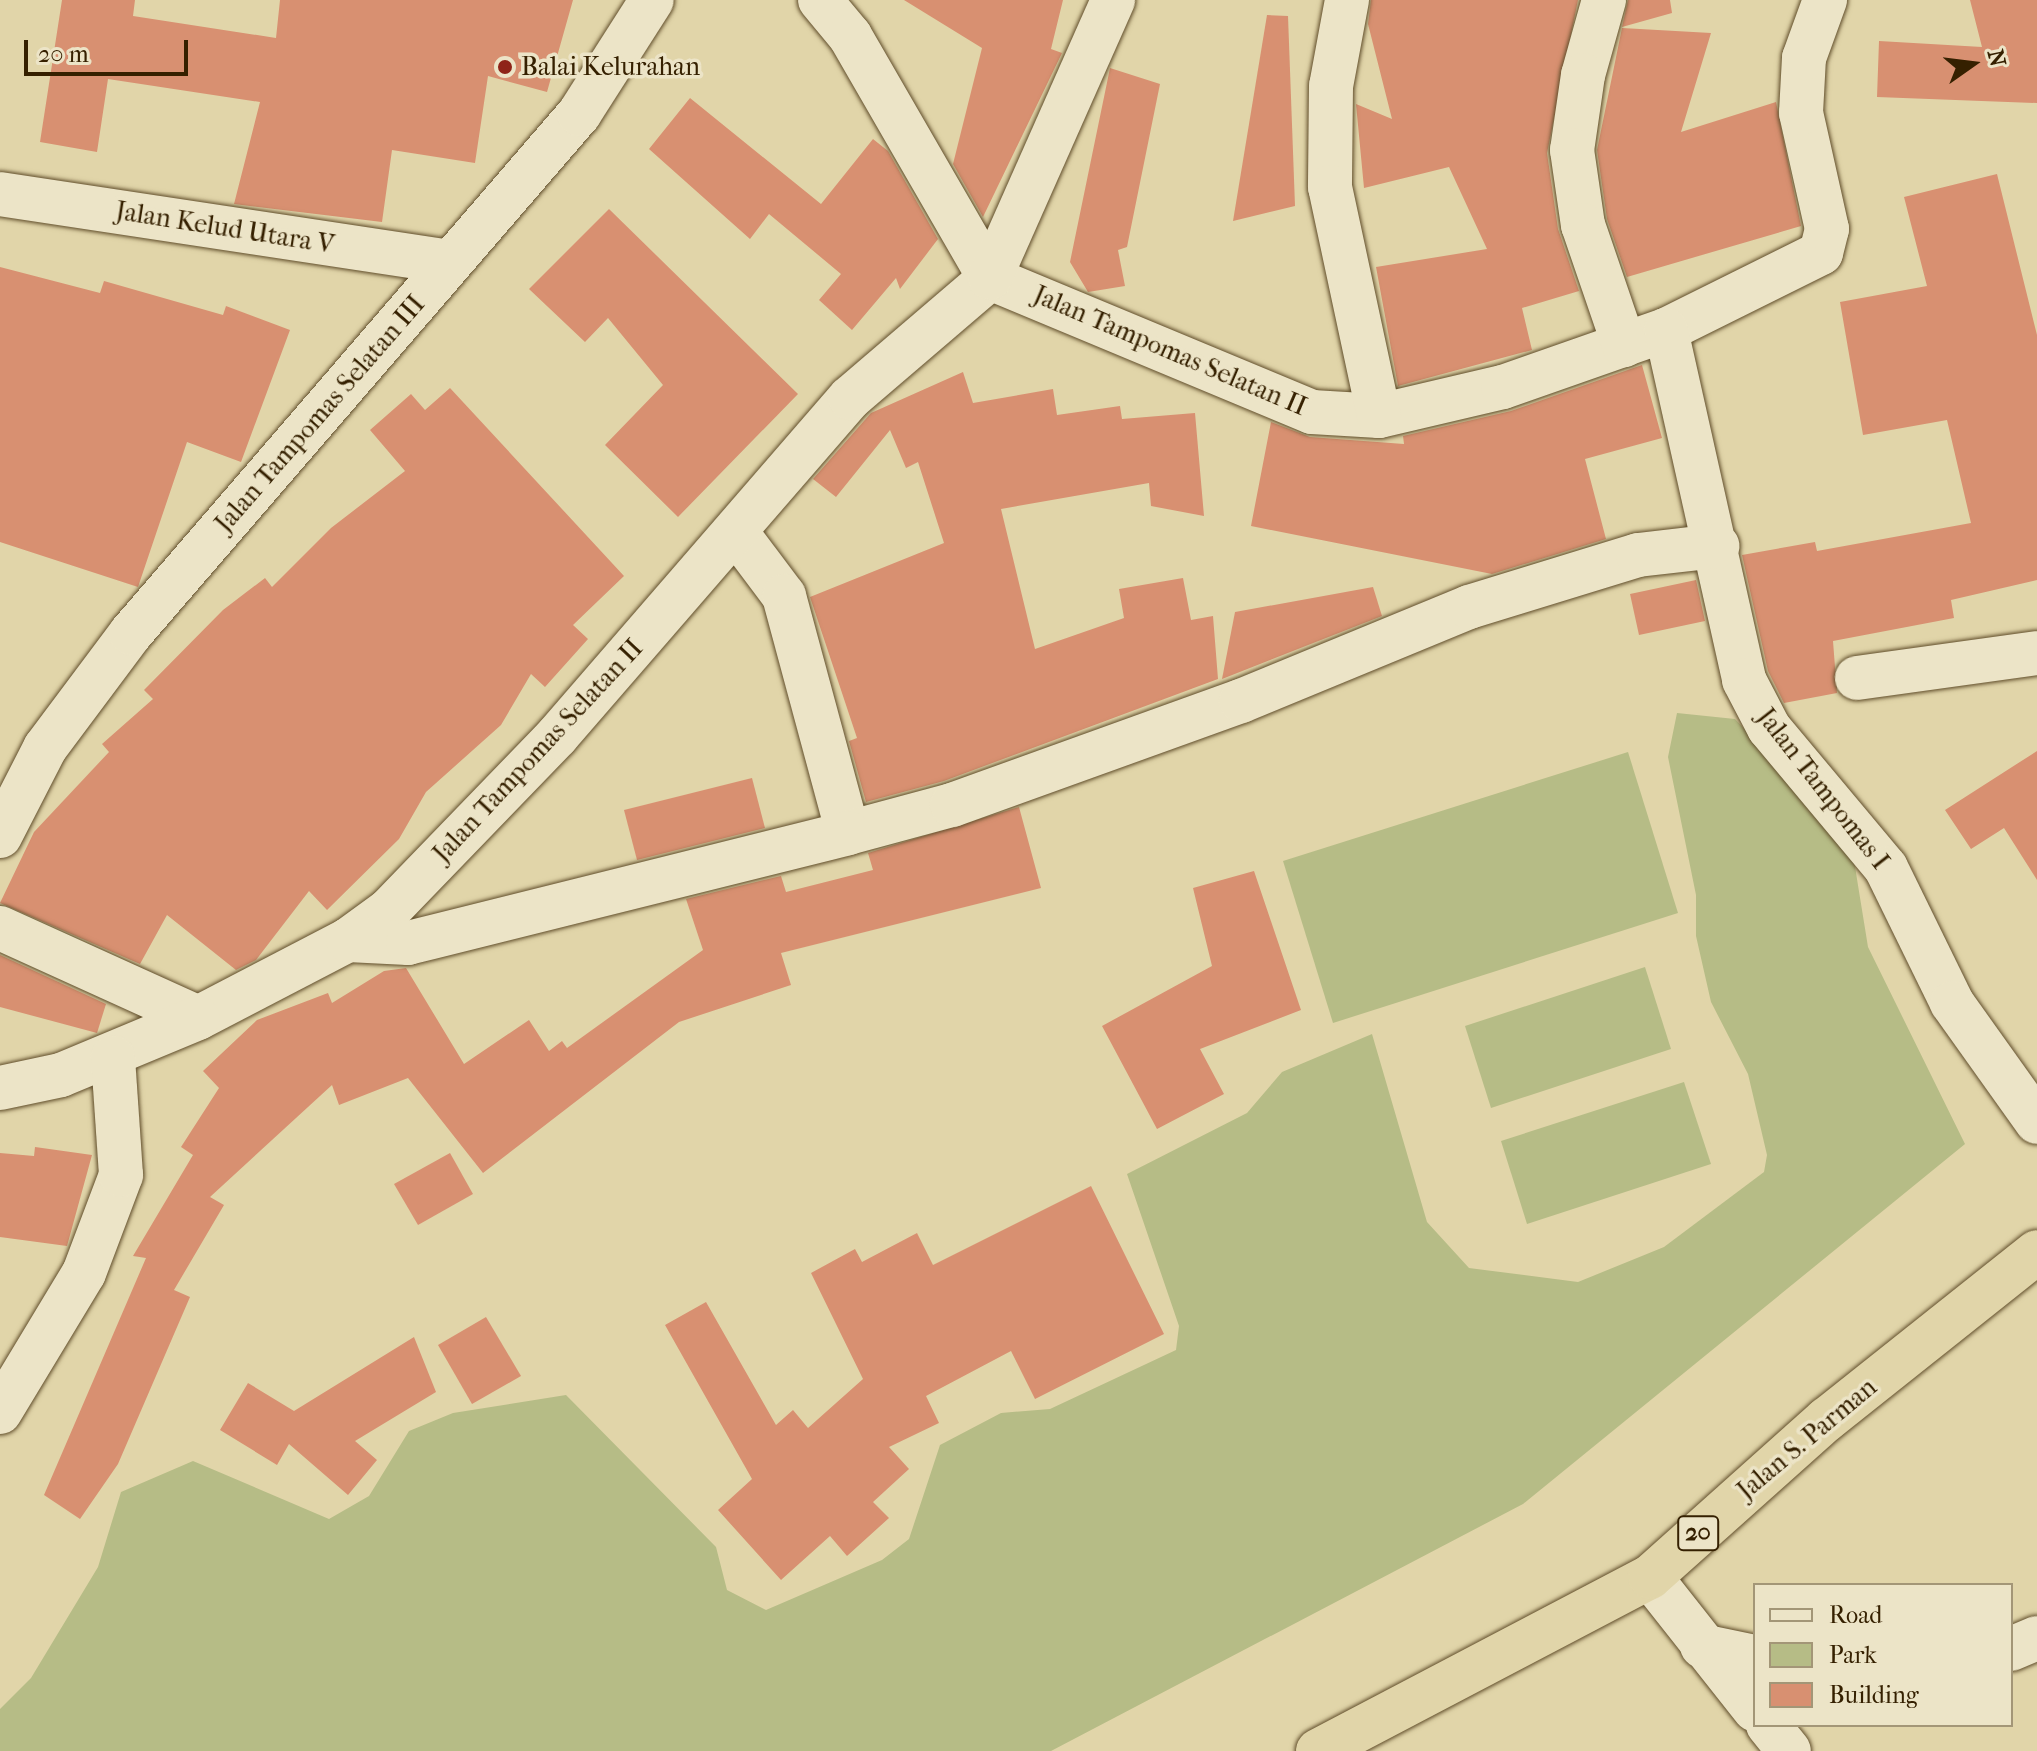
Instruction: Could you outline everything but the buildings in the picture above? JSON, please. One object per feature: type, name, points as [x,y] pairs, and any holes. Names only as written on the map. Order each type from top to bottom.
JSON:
[{"type":"highway","name":"Jalan S. Parman","points":[[1318,1751],[1650,1577],[1827,1419],[2037,1252]]},
{"type":"street","name":"Jalan Tampomas Selatan III","points":[[0,836],[45,748],[131,633],[579,114],[652,0]]},
{"type":"street","points":[[820,0],[850,36],[990,278]]},
{"type":"street","points":[[990,278],[1113,0]]},
{"type":"street","points":[[1347,0],[1331,86],[1330,187],[1379,416]]},
{"type":"street","points":[[1604,0],[1583,75],[1572,150],[1583,225],[1624,345]]},
{"type":"street","name":"Jalan Tampomas Selatan II","points":[[0,1088],[113,1057],[198,1018],[348,940],[389,910],[557,736],[850,398],[990,278],[1312,412],[1379,416],[1490,391],[1666,330],[1812,261],[1828,245],[1827,229],[1801,113],[1804,58],[1825,0]]},
{"type":"street","name":"Jalan Kelud Utara V","points":[[0,194],[450,262]]},
{"type":"street","name":"Jalan Tampomas I","points":[[1666,330],[1717,546],[1744,680],[1769,728],[1886,868],[1952,1003],[2037,1122]]},
{"type":"street","points":[[736,532],[784,596],[848,833]]},
{"type":"street","points":[[348,940],[423,940],[952,805],[1241,701],[1469,607],[1638,555],[1717,546]]},
{"type":"street","points":[[1857,678],[2037,653]]},
{"type":"street","points":[[0,928],[198,1018]]},
{"type":"street","points":[[0,1412],[84,1273],[121,1175],[113,1057]]},
{"type":"street","points":[[1650,1577],[1753,1708]]},
{"type":"street","points":[[2013,1648],[2037,1638]]},
{"type":"street","points":[[1702,1646],[1753,1657]]},
{"type":"street","points":[[1770,1727],[1789,1751]]},
{"type":"green space","points":[[1677,713],[1735,719],[1851,842],[1868,947],[1965,1144],[1523,1504],[1051,1751],[0,1751],[0,1709],[31,1678],[98,1567],[121,1492],[193,1461],[329,1519],[369,1496],[409,1431],[453,1413],[566,1395],[716,1547],[727,1590],[766,1610],[882,1560],[909,1539],[940,1445],[1001,1413],[1050,1409],[1176,1350],[1179,1326],[1127,1174],[1247,1113],[1282,1072],[1372,1034],[1427,1222],[1469,1268],[1578,1282],[1664,1247],[1764,1172],[1767,1155],[1748,1074],[1711,1002],[1696,936],[1696,895],[1668,757]]},
{"type":"green space","points":[[1628,752],[1678,913],[1333,1023],[1283,861]]},
{"type":"green space","points":[[1645,967],[1671,1049],[1491,1108],[1465,1026]]},
{"type":"green space","points":[[1684,1082],[1711,1164],[1527,1224],[1501,1141]]},
{"type":"place","name":"Balai Kelurahan","points":[[505,67]]}]
